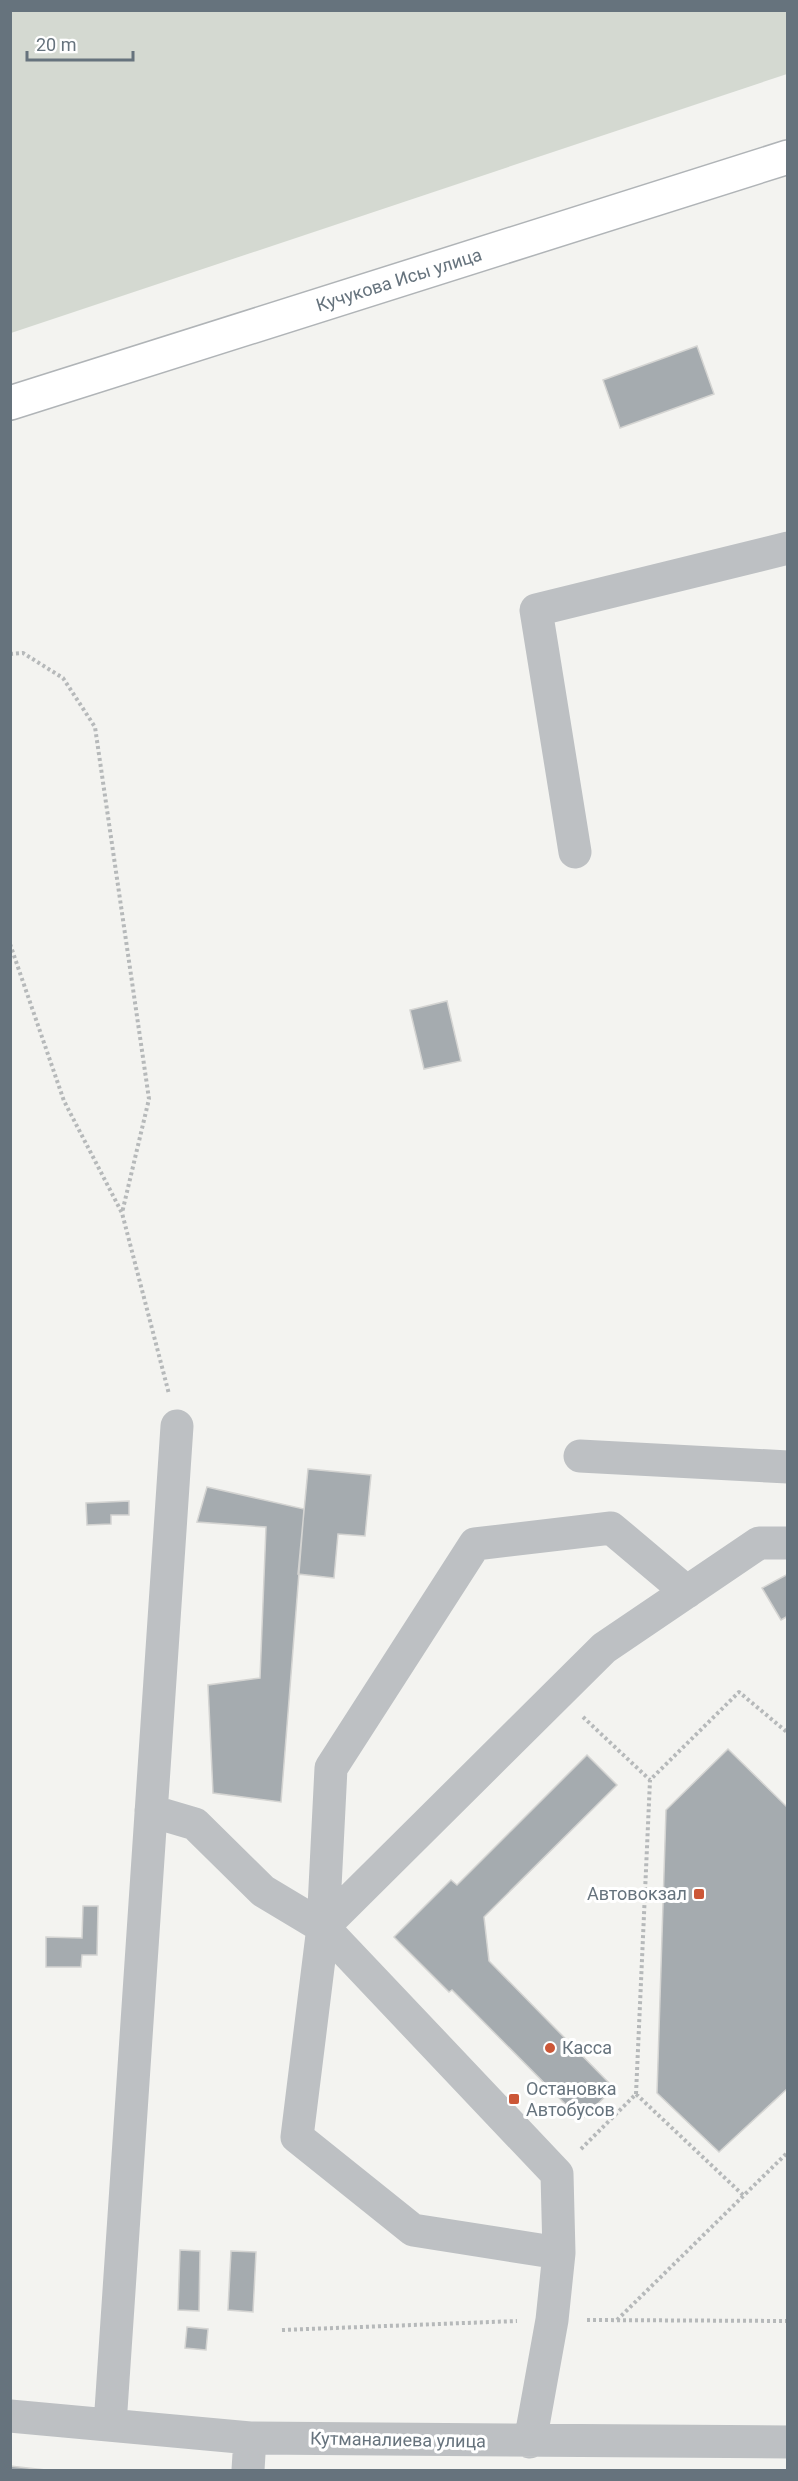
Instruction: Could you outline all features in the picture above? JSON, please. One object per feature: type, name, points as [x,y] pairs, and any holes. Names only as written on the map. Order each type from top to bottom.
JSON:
[{"type":"main road","name":"Кучукова Исы улица","points":[[10,403],[788,157]]},
{"type":"street","points":[[575,852],[536,610],[788,548]]},
{"type":"street","points":[[110,2425],[177,1426]]},
{"type":"street","points":[[580,1456],[788,1467]]},
{"type":"street","points":[[559,2253],[412,2230],[297,2137],[323,1927],[331,1768],[475,1544],[611,1528],[687,1592]]},
{"type":"street","points":[[323,1927],[604,1648],[759,1544],[788,1543]]},
{"type":"street","points":[[151,1811],[195,1824],[263,1891],[323,1927],[557,2174],[559,2253],[552,2320],[530,2442]]},
{"type":"street","name":"Кутманалиева улица","points":[[10,2415],[250,2438],[530,2442],[788,2442]]},
{"type":"street","points":[[248,2470],[250,2438]]},
{"type":"path","points":[[10,654],[22,653],[63,678],[95,727],[149,1099],[122,1213]]},
{"type":"path","points":[[10,944],[64,1101],[122,1213],[177,1426]]},
{"type":"path","points":[[557,2174],[636,2094],[650,1780],[739,1692],[788,1733]]},
{"type":"path","points":[[559,1694],[650,1780]]},
{"type":"path","points":[[636,2094],[743,2195]]},
{"type":"path","points":[[617,2320],[788,2152]]},
{"type":"shaded area","points":[[10,11],[787,11],[787,74],[11,333]]},
{"type":"building","points":[[697,346],[714,394],[620,428],[603,380]]},
{"type":"building","points":[[447,1001],[461,1061],[424,1069],[410,1010]]},
{"type":"building","points":[[308,1469],[371,1475],[365,1536],[338,1534],[334,1578],[298,1574]]},
{"type":"building","points":[[207,1487],[304,1509],[281,1802],[213,1793],[208,1685],[260,1678],[266,1527],[197,1522]]},
{"type":"building","points":[[129,1501],[129,1515],[111,1515],[111,1524],[87,1525],[86,1503]]},
{"type":"building","points":[[788,1574],[788,1616],[781,1620],[762,1588]]},
{"type":"building","points":[[728,1749],[788,1808],[788,2088],[719,2152],[657,2093],[666,1810]]},
{"type":"building","points":[[587,1755],[617,1785],[484,1917],[489,1961],[614,2088],[581,2120],[452,1990],[449,1992],[394,1937],[451,1880],[457,1885]]},
{"type":"building","points":[[83,1906],[98,1906],[97,1955],[82,1955],[81,1967],[46,1967],[46,1937],[82,1938]]},
{"type":"building","points":[[180,2250],[200,2251],[199,2311],[178,2310]]},
{"type":"building","points":[[231,2251],[256,2252],[253,2312],[228,2310]]},
{"type":"building","points":[[187,2327],[208,2329],[206,2350],[185,2348]]},
{"type":"building","points":[[10,2466],[46,2470],[10,2470]]},
{"type":"place","name":"Автовокзал","points":[[699,1894]]},
{"type":"place","name":"Касса","points":[[550,2048]]},
{"type":"place","name":"Остановка Автобусов","points":[[514,2099]]}]
